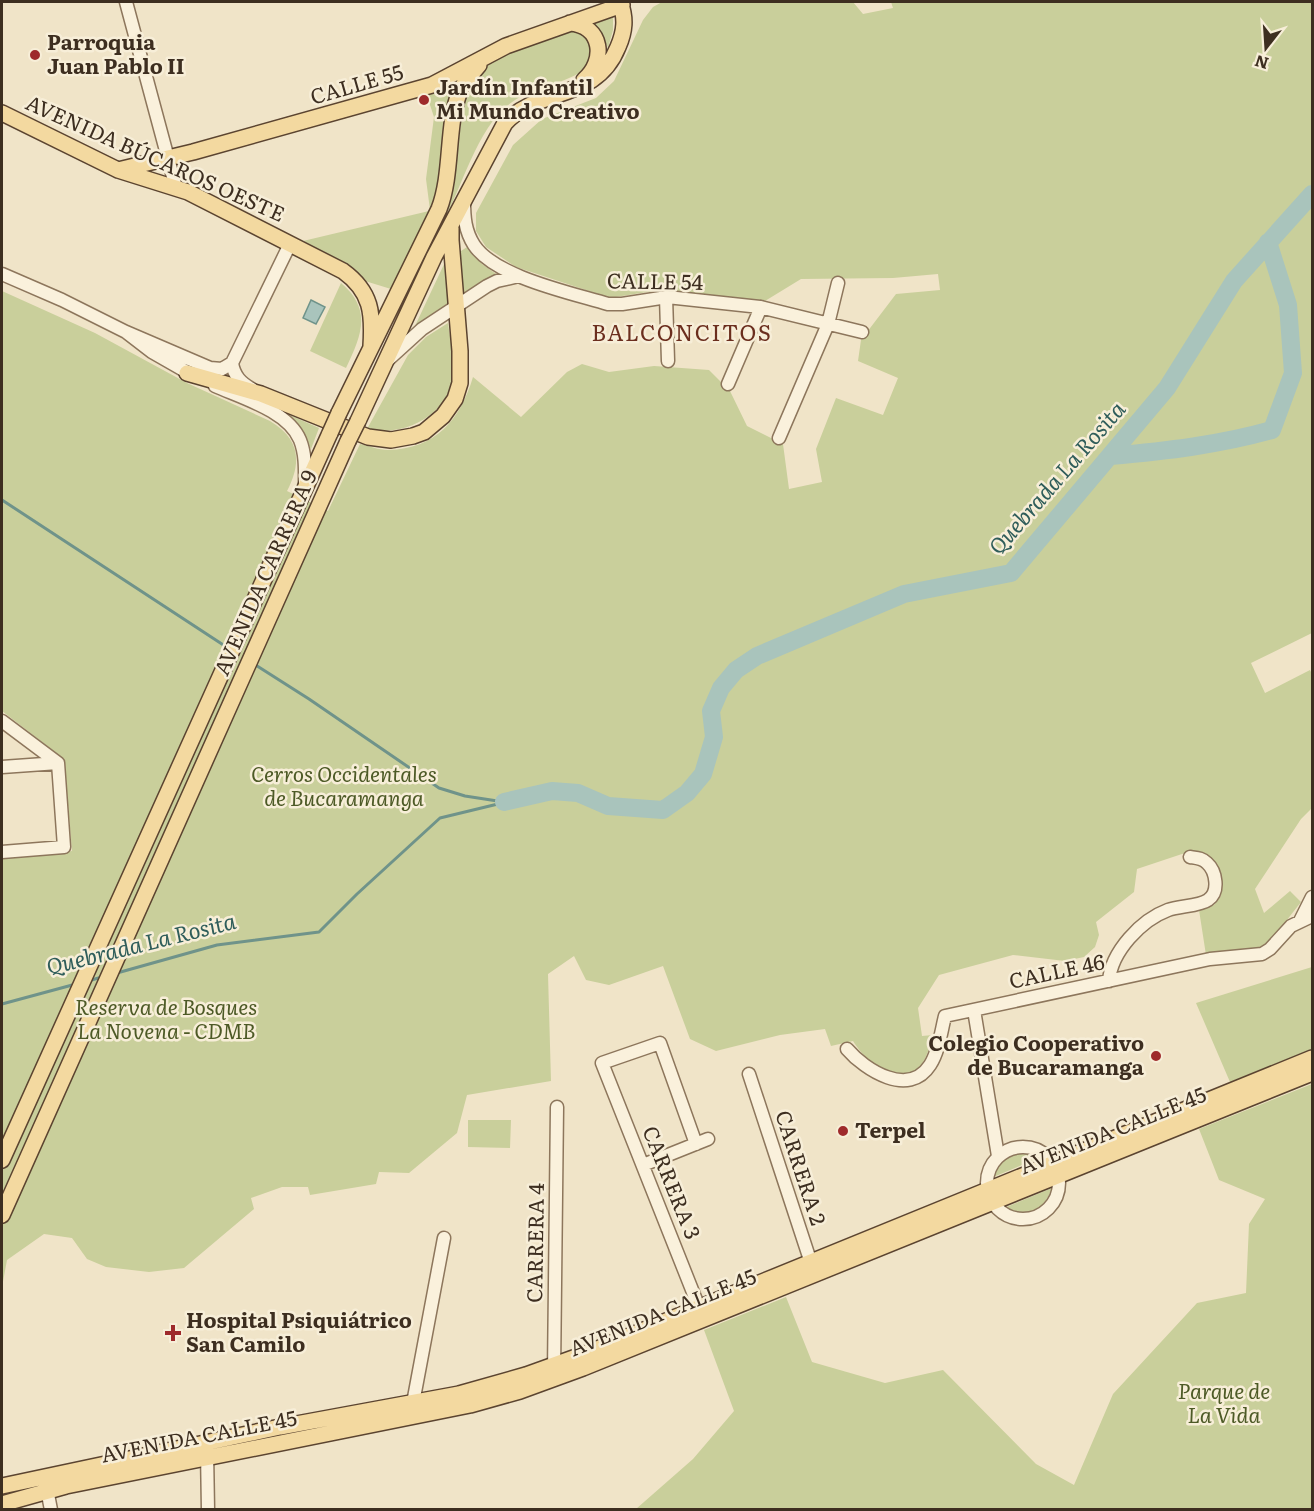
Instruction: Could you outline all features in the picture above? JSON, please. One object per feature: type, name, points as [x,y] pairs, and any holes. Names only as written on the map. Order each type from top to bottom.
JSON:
[{"type":"main road","name":"CALLE 55","points":[[118,170],[432,85],[506,46],[625,3]]},
{"type":"main road","name":"AVENIDA CARRERA 9","points":[[2,1215],[348,441],[464,199],[494,141],[512,115],[530,105],[570,92],[596,78],[605,70],[613,59],[625,24],[625,3]]},
{"type":"main road","points":[[570,23],[581,24],[588,28],[594,35],[598,49],[594,67],[588,77],[570,92]]},
{"type":"main road","name":"AVENIDA CARRERA 9","points":[[2,1160],[303,491],[442,201],[460,92],[468,77],[489,54]]},
{"type":"main road","name":"AVENIDA BÚCAROS OESTE","points":[[2,113],[118,170],[176,188],[343,271],[358,285],[369,303],[372,314],[371,346]]},
{"type":"main road","points":[[187,373],[261,394],[368,437],[391,440],[424,432],[443,417],[458,391],[461,373],[451,240],[453,222]]},
{"type":"main road","name":"AVENIDA CALLE 45","points":[[1055,1170],[1312,1058]]},
{"type":"main road","name":"AVENIDA CALLE 45","points":[[2,1486],[46,1484],[207,1449],[415,1409],[476,1390],[554,1373],[1055,1170],[1312,1073]]},
{"type":"main road","name":"AVENIDA CALLE 45","points":[[2,1504],[46,1484]]},
{"type":"street","points":[[126,2],[176,188]]},
{"type":"street","name":"CALLE 54","points":[[464,199],[465,224],[474,245],[489,261],[520,276],[608,304],[666,297],[761,307],[862,332]]},
{"type":"street","points":[[2,274],[62,300],[126,332],[210,368],[222,369],[232,363],[290,244]]},
{"type":"street","points":[[384,364],[422,329],[493,283],[520,276]]},
{"type":"street","points":[[779,438],[828,324],[838,283]]},
{"type":"street","points":[[666,297],[668,361]]},
{"type":"street","points":[[728,384],[761,307]]},
{"type":"street","points":[[126,332],[152,352],[187,373],[278,415],[288,422],[301,442],[304,456],[303,491]]},
{"type":"street","points":[[232,363],[235,375],[240,381],[261,394]]},
{"type":"street","points":[[2,721],[58,763],[64,847],[2,852]]},
{"type":"street","points":[[2,767],[58,763]]},
{"type":"street","points":[[1109,981],[1110,969],[1119,951],[1149,921],[1166,911],[1203,902],[1212,896],[1216,888],[1213,872],[1205,861],[1190,857]]},
{"type":"street","points":[[1300,921],[1312,897]]},
{"type":"street","name":"CALLE 46","points":[[847,1049],[860,1062],[895,1080],[914,1079],[929,1067],[934,1058],[945,1016],[1205,960],[1262,954],[1270,949],[1291,926],[1312,916]]},
{"type":"street","points":[[974,1010],[998,1156]]},
{"type":"street","name":"CARRERA 3","points":[[643,1165],[702,1142],[660,1042],[602,1063],[701,1313]]},
{"type":"street","name":"CARRERA 2","points":[[749,1074],[813,1268]]},
{"type":"street","name":"CARRERA 4","points":[[554,1373],[557,1107]]},
{"type":"street","points":[[1023,1147],[1041,1152],[1055,1170],[1057,1193],[1053,1202],[1038,1215],[1013,1217],[998,1208],[990,1196],[988,1172],[998,1156],[1014,1148],[1023,1147]]},
{"type":"street","points":[[415,1409],[444,1238]]},
{"type":"street","points":[[207,1449],[208,1509]]},
{"type":"street","points":[[46,1484],[51,1509]]},
{"type":"green space","name":"Cerros Occidentales de Bucaramanga","points":[[662,2],[853,2],[863,14],[893,8],[891,2],[1312,2],[1312,633],[1251,663],[1265,693],[1310,670],[1312,674],[1312,808],[1301,819],[1255,889],[1264,913],[1290,891],[1301,902],[1263,948],[1206,955],[1199,910],[1214,905],[1221,896],[1221,873],[1216,864],[1203,854],[1188,852],[1137,869],[1134,892],[1096,922],[1099,935],[1095,947],[1084,957],[1065,961],[1013,955],[939,975],[918,1008],[922,1036],[933,1035],[928,1051],[921,1065],[903,1075],[893,1074],[874,1064],[853,1041],[831,1046],[825,1029],[780,1035],[716,1051],[690,1039],[663,966],[609,985],[586,980],[574,956],[548,974],[551,1081],[467,1095],[457,1133],[409,1173],[379,1172],[376,1184],[310,1195],[308,1187],[282,1187],[251,1198],[254,1209],[184,1268],[149,1272],[106,1267],[87,1259],[72,1238],[44,1234],[7,1260],[2,1287],[2,858],[72,851],[64,759],[2,711],[2,291],[95,333],[187,383],[270,421],[280,428],[293,443],[295,470],[287,491],[328,511],[360,444],[388,450],[420,444],[433,438],[453,419],[468,392],[473,377],[521,417],[567,372],[582,364],[609,372],[654,366],[709,370],[730,391],[747,426],[783,444],[789,489],[822,482],[816,449],[836,398],[883,415],[898,378],[858,361],[861,340],[896,294],[940,290],[938,274],[893,278],[801,279],[765,301],[659,290],[610,298],[516,267],[486,247],[476,231],[476,213],[513,145],[542,119],[596,98],[614,81],[643,20],[653,7]]},
{"type":"green space","points":[[613,16],[613,30],[608,48],[602,33],[593,23]]},
{"type":"green space","points":[[570,31],[583,36],[589,44],[590,55],[587,68],[570,78],[524,95],[502,111],[481,139],[442,223],[449,203],[464,105],[478,73],[500,56]]},
{"type":"green space","points":[[454,86],[445,117],[437,188],[430,210],[426,179],[434,117],[427,96]]},
{"type":"green space","points":[[429,211],[391,289],[365,281],[353,269],[303,241]]},
{"type":"green space","points":[[467,247],[482,264],[499,276],[463,296],[458,253]]},
{"type":"green space","points":[[446,260],[450,305],[415,326]]},
{"type":"green space","points":[[341,283],[351,293],[361,313],[356,345],[346,368],[310,351]]},
{"type":"green space","points":[[448,323],[454,371],[449,392],[442,404],[421,421],[408,427],[381,431],[367,429],[408,355],[426,337]]},
{"type":"green space","points":[[249,397],[319,428],[311,449],[302,433]]},
{"type":"green space","points":[[1312,967],[1312,1049],[1230,1082],[1196,1003]]},
{"type":"green space","name":"Parque de La Vida","points":[[1312,1084],[1312,1509],[636,1509],[693,1459],[734,1411],[704,1330],[786,1297],[812,1362],[885,1383],[943,1370],[1036,1464],[1074,1485],[1113,1394],[1197,1303],[1246,1293],[1249,1224],[1265,1199],[1219,1180],[1199,1129]]},
{"type":"green space","points":[[468,1120],[511,1120],[510,1148],[468,1147]]},
{"type":"green space","points":[[1014,1152],[1028,1152],[1039,1158],[991,1178],[999,1162]]},
{"type":"green space","points":[[1052,1188],[1044,1203],[1033,1212],[1019,1214],[1004,1208]]},
{"type":"water","points":[[311,300],[325,307],[316,324],[303,318]]},
{"type":"waterway","name":"Quebrada La Rosita","points":[[504,802],[552,791],[578,793],[608,806],[663,810],[687,793],[703,774],[714,737],[711,711],[721,688],[736,670],[757,656],[904,594],[1011,573],[1167,388],[1234,281],[1312,194]]},
{"type":"waterway","points":[[1110,456],[1192,447],[1272,430],[1293,373],[1288,305],[1268,242]]},
{"type":"waterway","points":[[2,500],[228,648]]},
{"type":"waterway","points":[[254,664],[439,788],[465,796],[504,802]]},
{"type":"waterway","name":"Quebrada La Rosita","points":[[117,973],[217,945],[319,932],[440,818],[502,803]]},
{"type":"waterway","name":"Quebrada La Rosita","points":[[88,981],[102,977]]},
{"type":"waterway","name":"Quebrada La Rosita","points":[[2,1004],[76,984]]},
{"type":"place","name":"Parroquia Juan Pablo II","points":[[35,55]]},
{"type":"place","name":"Jardín Infantil Mi Mundo Creativo","points":[[424,100]]},
{"type":"place","name":"Colegio Cooperativo de Bucaramanga","points":[[1156,1056]]},
{"type":"place","name":"Terpel","points":[[843,1131]]},
{"type":"place","name":"Hospital Psiquiátrico San Camilo","points":[[173,1333]]},
{"type":"district","name":"BALCONCITOS","points":[[682,333]]},
{"type":"park label","name":"Reserva de Bosques La Novena - CDMB","points":[[166,1020]]}]
